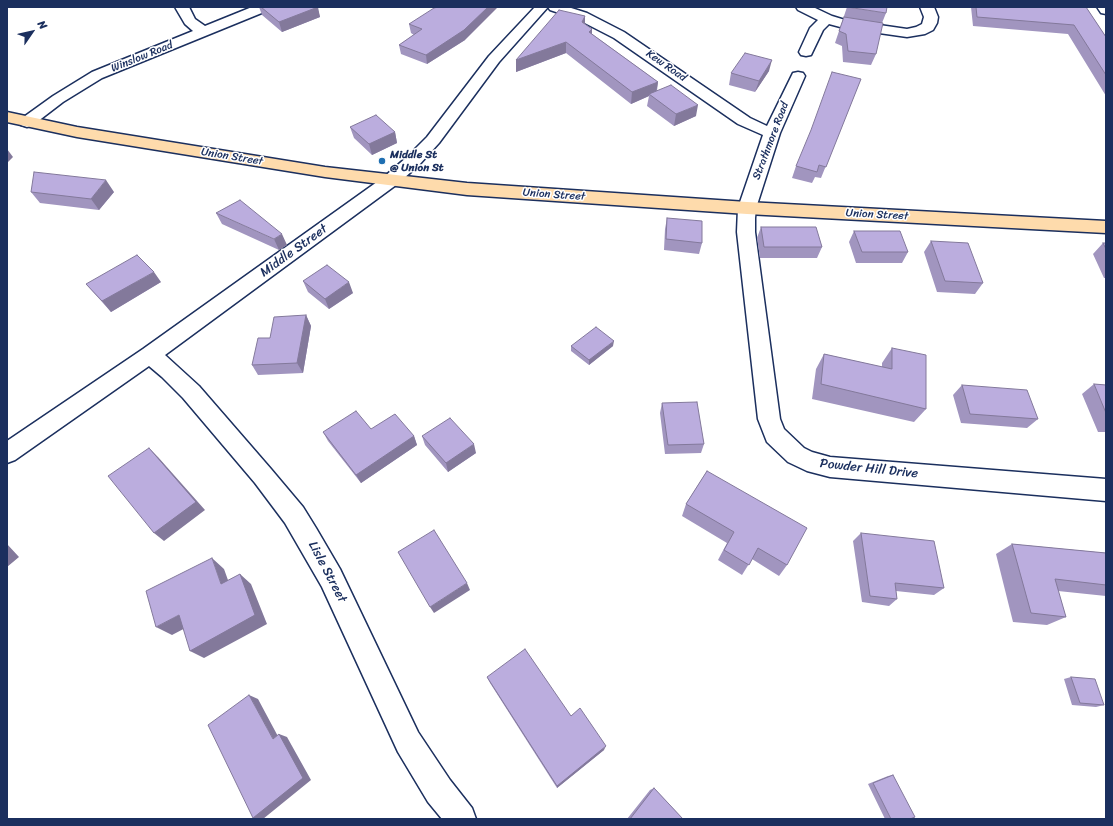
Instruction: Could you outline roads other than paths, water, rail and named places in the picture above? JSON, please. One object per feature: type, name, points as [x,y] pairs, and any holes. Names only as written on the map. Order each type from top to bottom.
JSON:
[{"type":"main road","name":"Union Street","points":[[7,117],[78,132],[390,181],[497,192],[747,208],[1106,227]]},
{"type":"street","points":[[182,7],[190,21],[203,32]]},
{"type":"street","name":"Winslow Road","points":[[27,122],[58,99],[97,75],[264,7]]},
{"type":"street","name":"Middle Street","points":[[7,453],[150,355],[390,181],[413,161],[433,140],[494,59],[542,7]]},
{"type":"street","name":"Kew Road","points":[[556,7],[582,16],[619,35],[744,121],[772,133]]},
{"type":"street","points":[[803,7],[827,19],[851,26],[899,32],[914,32],[924,29],[930,24],[931,17],[927,7]]},
{"type":"street","points":[[806,52],[817,28],[827,19]]},
{"type":"street","name":"Strathmore Road","points":[[747,208],[772,133],[798,76]]},
{"type":"street","name":"Powder Hill Drive","points":[[747,208],[746,232],[769,419],[775,435],[792,452],[807,461],[830,467],[1106,490]]},
{"type":"street","name":"Lisle Street","points":[[150,355],[191,392],[263,476],[294,515],[330,578],[408,742],[439,791],[461,819]]},
{"type":"place","name":"Middle St @ Union St","points":[[382,161]]}]
